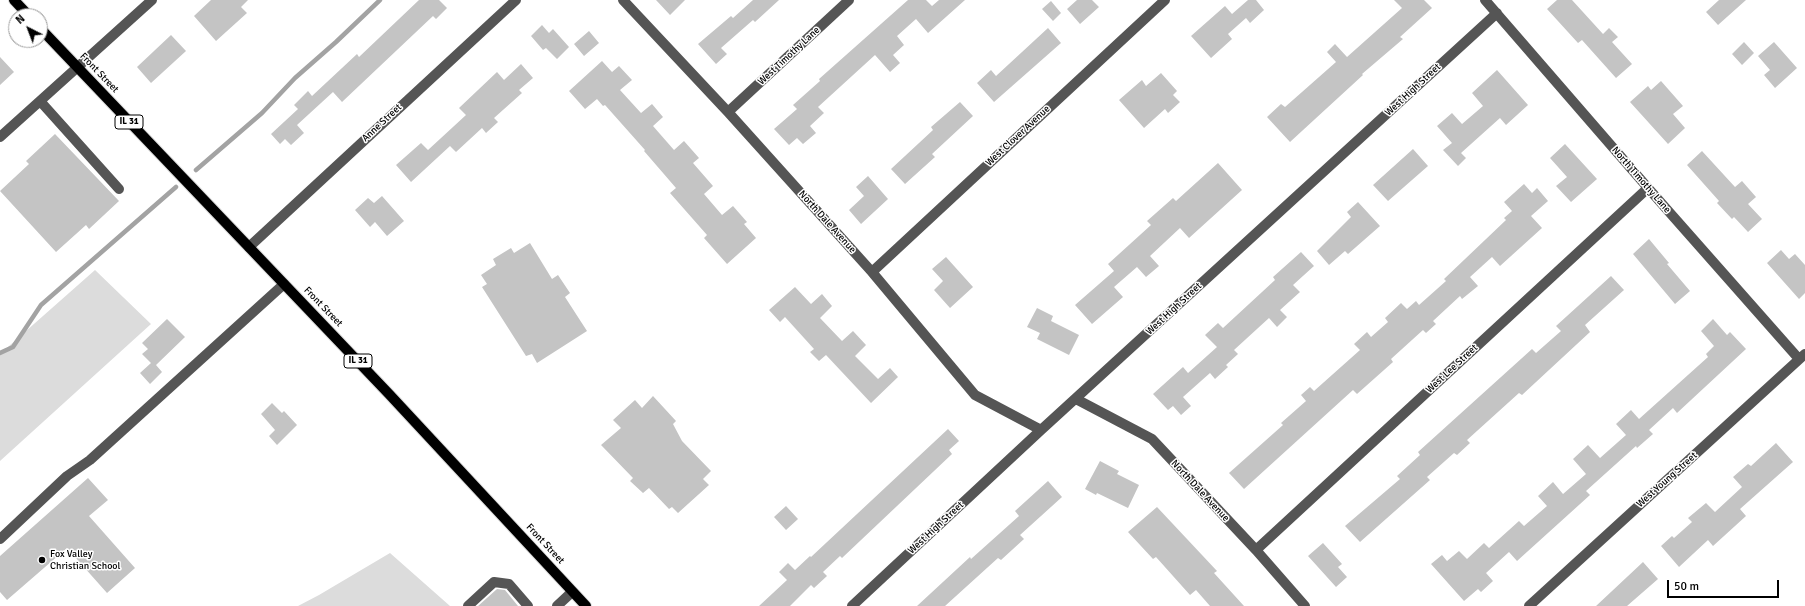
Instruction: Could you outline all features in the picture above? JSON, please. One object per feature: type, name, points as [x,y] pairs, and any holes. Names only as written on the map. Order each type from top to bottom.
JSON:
[{"type":"main road","points":[[14,0],[22,8]]},
{"type":"main road","name":"Front Street","points":[[48,37],[389,394],[586,606]]},
{"type":"street","points":[[0,137],[152,0]]},
{"type":"street","name":"Anne Street","points":[[249,247],[516,0]]},
{"type":"street","name":"North Dale Avenue","points":[[623,0],[728,112],[872,272],[975,395],[1041,430]]},
{"type":"street","name":"West Timothy Lane","points":[[728,112],[849,0]]},
{"type":"street","name":"West Clover Avenue","points":[[872,272],[1165,0]]},
{"type":"street","name":"North Timothy Lane","points":[[1485,0],[1648,188],[1802,356]]},
{"type":"street","name":"West High Street","points":[[852,606],[1041,430],[1497,13]]},
{"type":"street","points":[[40,101],[119,189]]},
{"type":"street","name":"West Lee Street","points":[[1256,550],[1648,188]]},
{"type":"street","points":[[0,539],[67,476],[96,455],[284,284]]},
{"type":"street","name":"West Young Street","points":[[1529,606],[1802,356]]},
{"type":"street","name":"North Dale Avenue","points":[[1076,399],[1152,439],[1256,550],[1305,606]]},
{"type":"street","points":[[468,606],[494,582],[509,584],[528,606]]},
{"type":"street","points":[[557,606],[572,592]]},
{"type":"shaded area","points":[[95,270],[151,324],[0,461],[0,354]]},
{"type":"shaded area","points":[[390,553],[450,606],[298,606],[319,595]]},
{"type":"building","points":[[211,0],[248,0],[241,7],[247,13],[216,41],[194,16]]},
{"type":"building","points":[[419,0],[439,0],[447,8],[436,19],[433,16],[342,102],[333,92],[297,125],[304,133],[291,145],[285,139],[280,144],[271,134],[298,109],[294,105],[308,91],[312,96],[357,54],[359,57]]},
{"type":"building","points":[[656,0],[685,0],[670,15]]},
{"type":"building","points":[[753,0],[779,0],[755,22],[753,20],[721,48],[727,54],[716,64],[698,44],[731,16],[733,18]]},
{"type":"building","points":[[908,0],[926,0],[932,6],[939,0],[965,0],[928,33],[916,19],[897,36],[904,45],[893,55],[900,63],[890,72],[875,55],[818,107],[824,113],[810,126],[816,133],[803,144],[797,138],[789,145],[774,129],[797,109],[793,105],[820,81],[819,79]]},
{"type":"building","points":[[1077,0],[1092,0],[1099,7],[1080,24],[1067,9]]},
{"type":"building","points":[[1248,0],[1256,0],[1264,10],[1250,23],[1246,18],[1228,34],[1232,39],[1211,58],[1191,36],[1225,6],[1232,14]]},
{"type":"building","points":[[1394,0],[1424,0],[1432,8],[1400,37],[1403,39],[1362,74],[1363,75],[1290,142],[1267,117],[1281,104],[1285,107],[1336,62],[1327,52],[1335,44],[1347,57],[1402,8]]},
{"type":"building","points":[[1557,0],[1572,0],[1603,34],[1609,28],[1618,37],[1612,42],[1632,64],[1616,78],[1582,40],[1578,43],[1547,9]]},
{"type":"building","points":[[1719,0],[1746,0],[1718,25],[1706,12]]},
{"type":"building","points":[[1051,1],[1061,13],[1053,21],[1042,9]]},
{"type":"building","points":[[542,25],[549,33],[553,29],[569,47],[557,59],[546,48],[543,50],[531,36]]},
{"type":"building","points":[[1048,28],[1061,43],[994,102],[977,83],[991,70],[996,76]]},
{"type":"building","points":[[589,31],[599,43],[584,56],[574,44]]},
{"type":"building","points":[[171,35],[186,51],[151,83],[137,67]]},
{"type":"building","points":[[1744,42],[1754,53],[1742,65],[1732,54]]},
{"type":"building","points":[[1774,42],[1797,68],[1775,88],[1764,75],[1770,70],[1758,56]]},
{"type":"building","points":[[0,57],[14,72],[0,85]]},
{"type":"building","points":[[602,61],[612,72],[619,66],[632,80],[620,90],[641,113],[652,104],[663,117],[653,126],[674,150],[684,141],[699,158],[693,163],[713,186],[704,194],[722,215],[733,206],[747,222],[744,224],[756,238],[727,264],[704,238],[707,235],[670,193],[676,188],[605,105],[603,106],[597,99],[585,109],[569,91]]},
{"type":"building","points":[[521,64],[533,78],[519,90],[522,93],[494,118],[498,122],[486,133],[482,128],[456,152],[450,146],[411,182],[396,165],[421,143],[428,150],[466,115],[459,108],[497,72],[504,80]]},
{"type":"building","points":[[1497,70],[1528,105],[1506,125],[1500,118],[1461,153],[1466,158],[1458,166],[1443,150],[1452,143],[1437,126],[1452,113],[1462,124],[1483,106],[1472,93]]},
{"type":"building","points":[[1161,73],[1177,91],[1173,95],[1180,102],[1168,113],[1165,109],[1144,128],[1119,100],[1142,80],[1146,86]]},
{"type":"building","points":[[1661,81],[1683,106],[1673,114],[1685,128],[1668,144],[1630,102],[1648,86],[1651,90]]},
{"type":"building","points":[[960,102],[973,116],[932,154],[935,157],[905,184],[891,169],[933,130],[931,127]]},
{"type":"building","points":[[55,134],[119,201],[89,229],[86,225],[56,252],[0,191],[29,164],[26,161]]},
{"type":"building","points":[[1565,144],[1597,179],[1571,202],[1556,186],[1567,177],[1550,158]]},
{"type":"building","points":[[1413,149],[1428,166],[1388,201],[1373,185]]},
{"type":"building","points":[[1702,151],[1735,187],[1742,181],[1756,197],[1748,204],[1762,219],[1748,232],[1734,217],[1732,219],[1717,203],[1719,201],[1687,165]]},
{"type":"building","points":[[1218,163],[1242,190],[1189,238],[1180,228],[1150,256],[1159,266],[1146,277],[1137,267],[1114,287],[1123,297],[1092,324],[1075,305],[1114,271],[1108,264],[1151,225],[1147,221],[1173,198],[1176,201]]},
{"type":"building","points":[[868,176],[888,199],[861,224],[849,210],[864,196],[856,187]]},
{"type":"building","points":[[1524,184],[1532,193],[1537,188],[1548,201],[1531,216],[1542,228],[1500,266],[1492,257],[1470,277],[1478,286],[1462,299],[1460,296],[1433,321],[1436,324],[1426,333],[1423,330],[1391,359],[1393,362],[1357,394],[1353,390],[1244,489],[1229,473],[1283,425],[1281,423],[1306,401],[1301,395],[1310,387],[1314,391],[1360,350],[1354,344],[1367,332],[1371,337],[1388,322],[1385,318],[1401,303],[1407,309],[1416,301],[1419,305],[1446,281],[1444,279],[1506,220],[1504,218],[1512,211],[1504,202]]},
{"type":"building","points":[[382,196],[404,221],[387,236],[375,222],[370,227],[355,210],[368,198],[374,203]]},
{"type":"building","points":[[1358,202],[1380,226],[1348,254],[1345,251],[1329,265],[1317,251],[1351,217],[1347,212]]},
{"type":"building","points":[[1649,239],[1669,263],[1667,264],[1690,291],[1675,304],[1633,254]]},
{"type":"building","points":[[530,243],[552,279],[558,275],[570,293],[565,297],[587,331],[537,363],[532,354],[526,356],[482,287],[487,284],[481,275],[496,265],[493,259],[511,248],[514,253]]},
{"type":"building","points":[[1781,250],[1789,259],[1795,254],[1805,265],[1805,293],[1799,299],[1767,263]]},
{"type":"building","points":[[1301,252],[1314,266],[1293,285],[1300,292],[1280,310],[1287,317],[1277,327],[1269,318],[1234,350],[1238,354],[1226,365],[1228,367],[1215,379],[1210,373],[1183,397],[1191,406],[1181,415],[1173,406],[1168,410],[1153,394],[1183,367],[1188,373],[1217,347],[1205,335],[1218,323],[1223,328],[1275,280],[1273,277]]},
{"type":"building","points":[[946,257],[973,287],[950,308],[934,290],[943,281],[932,269]]},
{"type":"building","points":[[1611,276],[1624,290],[1585,325],[1590,332],[1522,395],[1519,393],[1467,440],[1470,443],[1457,455],[1454,453],[1427,477],[1430,480],[1360,542],[1345,526],[1400,479],[1397,476],[1420,455],[1418,452],[1532,349],[1536,353],[1561,331],[1556,326]]},
{"type":"building","points":[[795,287],[811,304],[822,294],[832,306],[820,318],[842,341],[853,331],[866,345],[855,356],[878,379],[890,368],[898,377],[871,403],[826,355],[819,361],[810,352],[814,349],[785,317],[780,322],[769,310]]},
{"type":"building","points":[[1037,308],[1053,316],[1051,321],[1079,335],[1069,355],[1037,339],[1040,333],[1027,327]]},
{"type":"building","points":[[167,319],[185,337],[156,365],[162,372],[150,384],[140,373],[151,363],[142,354],[148,349],[142,343]]},
{"type":"building","points":[[1713,319],[1727,335],[1730,332],[1746,349],[1677,413],[1673,408],[1649,430],[1653,434],[1637,448],[1636,446],[1586,491],[1590,495],[1517,561],[1509,552],[1486,573],[1493,581],[1481,592],[1478,589],[1464,601],[1431,564],[1442,555],[1447,561],[1459,551],[1467,559],[1484,543],[1489,548],[1519,521],[1524,526],[1547,506],[1538,496],[1553,482],[1563,494],[1586,474],[1573,459],[1588,445],[1600,458],[1626,435],[1616,424],[1631,410],[1639,419],[1708,357],[1706,354],[1714,346],[1701,331]]},
{"type":"building","points":[[653,396],[676,421],[673,424],[682,441],[711,471],[703,479],[709,485],[678,513],[672,507],[669,509],[649,488],[643,493],[630,481],[633,478],[601,445],[621,428],[613,420],[635,400],[642,408]]},
{"type":"building","points":[[272,403],[282,413],[284,411],[297,425],[277,445],[269,436],[275,430],[261,414]]},
{"type":"building","points":[[948,429],[959,441],[949,450],[952,454],[842,558],[840,556],[823,572],[827,576],[814,588],[811,585],[790,606],[759,606],[787,580],[779,572],[788,563],[795,570],[810,556],[811,557]]},
{"type":"building","points":[[1776,443],[1793,462],[1740,509],[1746,516],[1713,546],[1708,540],[1679,567],[1661,546],[1672,536],[1674,538],[1692,522],[1688,518],[1706,503],[1715,512],[1742,487],[1733,477],[1748,464],[1751,466]]},
{"type":"building","points":[[1100,461],[1119,471],[1117,474],[1139,485],[1128,508],[1085,489]]},
{"type":"building","points":[[88,478],[108,500],[89,516],[135,568],[107,593],[67,548],[7,600],[0,592],[0,556]]},
{"type":"building","points":[[1048,481],[1062,497],[1020,535],[1024,539],[1001,560],[998,558],[945,606],[917,606],[970,557],[971,559],[1019,516],[1015,511]]},
{"type":"building","points":[[786,506],[798,519],[786,530],[774,517]]},
{"type":"building","points":[[1157,507],[1217,571],[1214,573],[1244,606],[1210,606],[1196,590],[1190,595],[1156,557],[1153,559],[1128,532]]},
{"type":"building","points":[[1323,543],[1342,564],[1338,567],[1347,577],[1336,587],[1308,556]]},
{"type":"building","points":[[1643,562],[1658,579],[1627,606],[1596,606]]},
{"type":"building","points":[[497,589],[505,590],[518,606],[478,606]]},
{"type":"waterway","points":[[196,170],[262,113],[295,78],[380,0]]},
{"type":"waterway","points":[[0,353],[13,347],[41,305],[176,187]]},
{"type":"place","name":"Fox Valley Christian School","points":[[42,560]]}]
